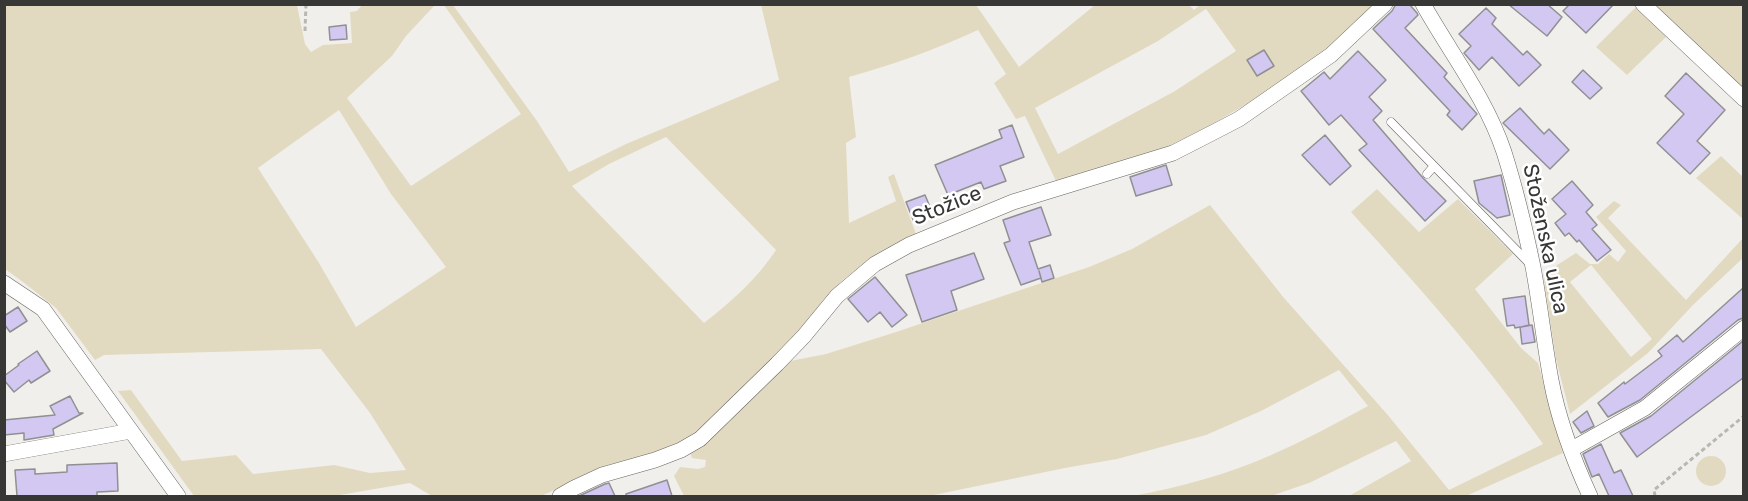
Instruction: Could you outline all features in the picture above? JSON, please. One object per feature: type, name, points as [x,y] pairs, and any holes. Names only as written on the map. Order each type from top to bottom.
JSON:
[{"type":"street","name":"Stožice","points":[[560,496],[602,475],[655,460],[681,450],[700,439],[804,336],[837,296],[875,264],[917,241],[1014,202],[1173,153],[1239,119],[1331,55],[1385,4]]},
{"type":"street","name":"Stoženska ulica","points":[[1423,4],[1471,80],[1488,112],[1503,151],[1520,208],[1533,267],[1551,382],[1579,473],[1590,496]]},
{"type":"street","points":[[1642,4],[1743,99]]},
{"type":"street","points":[[4,283],[42,309],[178,496]]},
{"type":"street","points":[[1572,449],[1645,408],[1743,328]]},
{"type":"street","points":[[4,454],[131,431]]},
{"type":"lane","points":[[1390,122],[1533,267]]},
{"type":"lane","points":[[1427,174],[1434,166]]},
{"type":"path","points":[[305,31],[306,4]]},
{"type":"path","points":[[1655,496],[1654,490],[1743,416]]},
{"type":"shaded area","points":[[1201,4],[1369,4],[1373,8],[1334,46],[1250,102],[1209,126],[1171,145],[1142,156],[1056,181],[1025,116],[1016,119],[994,83],[1006,74],[978,30],[914,56],[849,77],[856,137],[846,143],[849,223],[896,201],[888,177],[894,174],[916,234],[873,257],[844,279],[823,300],[802,332],[735,398],[693,435],[653,453],[607,465],[541,496],[432,496],[410,483],[334,496],[194,496],[118,391],[131,390],[182,461],[236,455],[253,474],[334,465],[370,473],[406,470],[370,413],[321,349],[104,355],[95,360],[56,308],[5,269],[4,5],[297,5],[305,44],[311,52],[323,45],[352,43],[350,12],[357,11],[362,5],[435,5],[406,36],[392,56],[347,98],[411,186],[521,114],[444,5],[453,5],[537,121],[569,172],[626,144],[779,80],[761,5],[976,5],[1019,67],[1095,5],[1189,5],[1194,10]],"holes":[[[1206,9],[1236,51],[1175,91],[1058,154],[1035,108],[1158,41]],[[339,110],[391,194],[446,267],[356,327],[319,263],[258,168]],[[666,137],[776,250],[761,271],[704,323],[572,186],[609,164]]]},
{"type":"shaded area","points":[[1652,5],[1743,5],[1743,93]]},
{"type":"shaded area","points":[[1637,6],[1667,36],[1627,75],[1596,47]]},
{"type":"shaded area","points":[[1721,156],[1743,177],[1743,219],[1696,178]]},
{"type":"shaded area","points":[[1377,189],[1419,232],[1458,199],[1513,254],[1475,289],[1521,348],[1538,363],[1563,453],[1466,496],[1349,496],[1411,461],[1396,441],[1309,483],[1271,496],[1133,496],[1202,480],[1253,463],[1368,406],[1339,370],[1261,411],[1206,435],[1117,459],[929,496],[684,496],[674,476],[680,467],[698,469],[705,467],[706,460],[692,458],[690,452],[790,361],[826,354],[893,333],[1089,267],[1132,249],[1210,205],[1284,298],[1387,414],[1449,490],[1543,444],[1475,354],[1351,212]]},
{"type":"shaded area","points":[[1614,201],[1621,205],[1608,218],[1686,300],[1743,238],[1743,258],[1694,304],[1648,353],[1570,414],[1556,359],[1543,274],[1576,253],[1590,264],[1598,264],[1609,254],[1618,262],[1626,251],[1596,217]],"holes":[[[1591,265],[1652,339],[1631,357],[1570,282]]]},
{"type":"shaded area","points":[[1711,456],[1722,460],[1726,471],[1722,482],[1711,486],[1700,482],[1696,471],[1700,460]]},
{"type":"building","points":[[1396,4],[1409,4],[1417,13],[1418,15],[1405,28],[1447,73],[1444,77],[1477,114],[1462,130],[1447,115],[1450,111],[1373,29]]},
{"type":"building","points":[[1508,4],[1547,4],[1562,17],[1547,36]]},
{"type":"building","points":[[1570,4],[1614,4],[1586,33],[1563,11]]},
{"type":"building","points":[[1486,8],[1496,18],[1492,24],[1523,55],[1527,51],[1541,65],[1519,86],[1492,57],[1479,70],[1464,53],[1471,46],[1459,34]]},
{"type":"building","points":[[346,25],[347,39],[330,40],[329,27]]},
{"type":"building","points":[[1264,50],[1274,66],[1257,76],[1247,60]]},
{"type":"building","points":[[1358,51],[1386,80],[1369,97],[1382,111],[1373,120],[1446,201],[1425,221],[1359,150],[1367,144],[1341,115],[1329,125],[1301,91],[1324,72],[1330,79]]},
{"type":"building","points":[[1583,70],[1602,88],[1590,99],[1572,82]]},
{"type":"building","points":[[1686,73],[1725,110],[1697,141],[1710,153],[1690,174],[1657,143],[1684,114],[1665,96]]},
{"type":"building","points":[[1520,108],[1544,134],[1549,129],[1569,150],[1550,169],[1503,123]]},
{"type":"building","points":[[1012,125],[1024,157],[1000,166],[1006,181],[984,189],[981,182],[948,195],[935,165],[1002,138],[999,130]]},
{"type":"building","points":[[1325,135],[1351,166],[1330,185],[1302,155]]},
{"type":"building","points":[[1166,165],[1172,185],[1136,196],[1130,177]]},
{"type":"building","points":[[1501,175],[1510,215],[1497,218],[1479,203],[1474,181]]},
{"type":"building","points":[[1572,181],[1593,205],[1586,212],[1597,225],[1592,229],[1611,250],[1597,261],[1579,240],[1577,242],[1569,233],[1565,236],[1555,223],[1566,214],[1552,199]]},
{"type":"building","points":[[925,195],[933,214],[914,222],[906,202]]},
{"type":"building","points":[[1041,207],[1051,235],[1029,242],[1038,269],[1050,265],[1054,278],[1042,282],[1041,278],[1021,285],[1004,243],[1010,241],[1003,220]]},
{"type":"building","points":[[974,253],[984,279],[951,291],[957,310],[922,322],[906,275]]},
{"type":"building","points":[[875,277],[907,315],[892,327],[880,312],[868,322],[848,299]]},
{"type":"building","points":[[1743,288],[1743,318],[1640,400],[1608,417],[1598,403],[1662,356],[1658,351],[1677,335],[1683,342]]},
{"type":"building","points":[[1525,296],[1529,325],[1521,327],[1532,325],[1535,342],[1522,344],[1520,327],[1507,326],[1503,299]]},
{"type":"building","points":[[18,307],[27,321],[10,332],[4,324],[4,316]]},
{"type":"building","points":[[1743,341],[1743,378],[1637,457],[1620,433],[1651,416]]},
{"type":"building","points":[[37,351],[50,371],[31,383],[29,380],[14,392],[4,380],[4,376]]},
{"type":"building","points":[[70,396],[79,413],[83,413],[53,429],[54,435],[24,440],[24,433],[4,435],[4,420],[55,415],[50,406]]},
{"type":"building","points":[[1587,411],[1594,426],[1581,433],[1573,422]]},
{"type":"building","points":[[1601,444],[1614,473],[1621,470],[1633,496],[1609,496],[1599,474],[1592,477],[1583,454]]},
{"type":"building","points":[[117,463],[118,491],[97,492],[97,496],[17,496],[15,470],[35,469],[35,474],[67,472],[67,465]]},
{"type":"building","points":[[667,480],[672,496],[626,496],[626,494]]},
{"type":"building","points":[[609,483],[615,496],[579,496],[605,484]]}]
